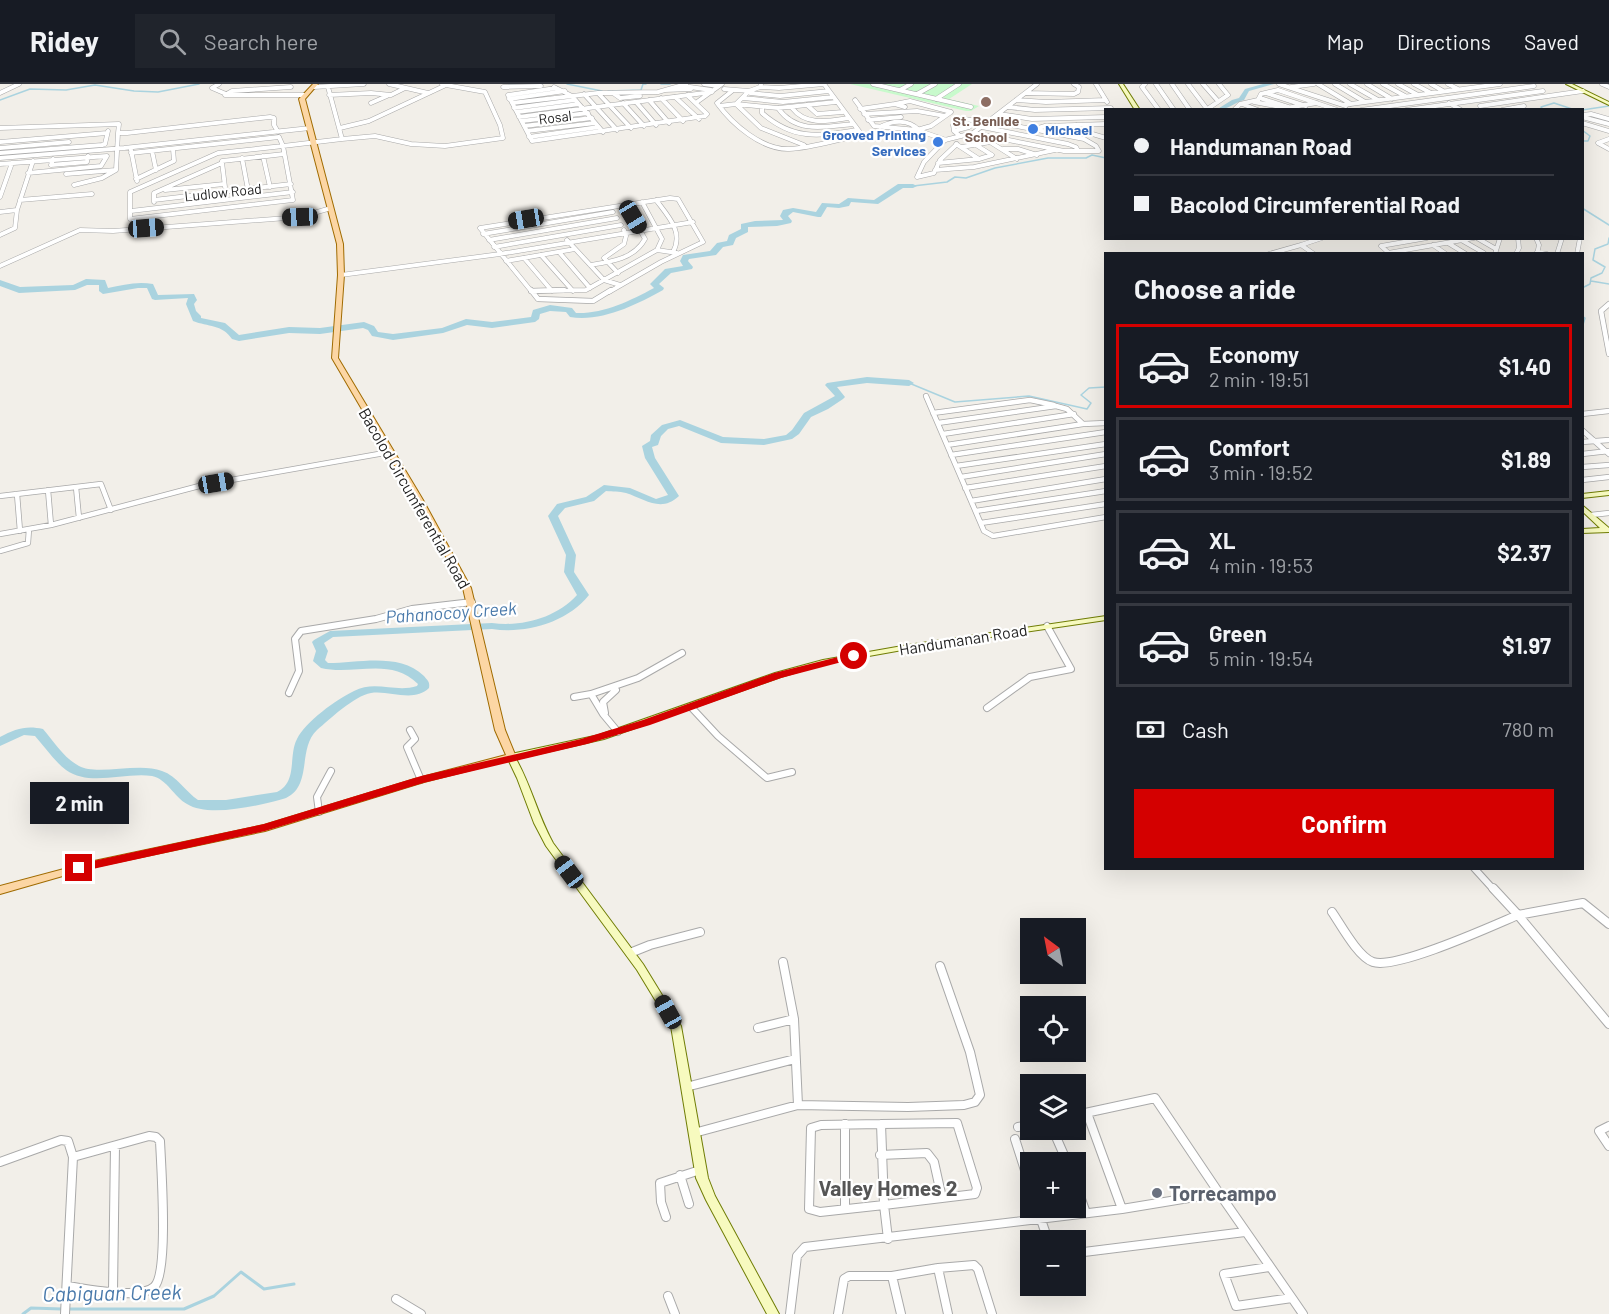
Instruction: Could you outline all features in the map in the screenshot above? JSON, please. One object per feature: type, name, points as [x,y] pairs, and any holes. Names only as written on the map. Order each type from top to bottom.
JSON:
[{"type":"main road","points":[[304,95],[315,85]]},
{"type":"main road","name":"Bacolod Circumferential Road","points":[[304,95],[302,99],[304,109],[340,244],[341,274],[335,358],[456,567],[472,602],[500,730],[511,757]]},
{"type":"main road","points":[[0,890],[94,864],[265,828],[421,780],[511,757]]},
{"type":"street","points":[[0,93],[20,84]]},
{"type":"street","points":[[219,84],[212,88],[226,94],[304,95]]},
{"type":"street","points":[[315,85],[328,87],[364,84]]},
{"type":"street","points":[[389,84],[428,93]]},
{"type":"street","points":[[138,188],[132,151],[281,138],[283,145],[284,154],[295,199],[130,219],[130,193],[221,152],[283,145],[371,136],[413,144],[446,146],[473,146],[505,137],[487,94],[481,90],[444,84],[369,121],[339,128]]},
{"type":"street","points":[[512,103],[613,92],[620,98],[658,93],[686,84]]},
{"type":"street","points":[[704,84],[721,85]]},
{"type":"street","points":[[732,91],[717,103],[733,123],[748,133],[782,148],[862,135],[824,84],[779,88],[760,86],[736,104]]},
{"type":"street","points":[[873,84],[971,107]]},
{"type":"street","points":[[899,90],[911,84]]},
{"type":"street","points":[[917,95],[934,84]]},
{"type":"street","points":[[936,99],[959,84]]},
{"type":"street","points":[[1017,159],[990,142],[959,146],[938,163],[934,173],[926,177],[916,176],[924,162],[945,140],[973,133],[1037,84]]},
{"type":"street","points":[[1026,93],[1074,94],[1078,92],[1079,87],[1074,84]]},
{"type":"street","points":[[1096,84],[1111,108]]},
{"type":"street","points":[[1121,84],[1137,108]]},
{"type":"street","points":[[1145,84],[1142,87],[1158,108]]},
{"type":"street","points":[[1156,84],[1173,108]]},
{"type":"street","points":[[1172,84],[1189,108]]},
{"type":"street","points":[[1188,84],[1205,108]]},
{"type":"street","points":[[1203,84],[1218,101]]},
{"type":"street","points":[[1208,108],[1228,95],[1219,84]]},
{"type":"street","points":[[1279,84],[1351,106],[1365,102],[1500,84]]},
{"type":"street","points":[[1288,87],[1316,84],[1326,88],[1351,106]]},
{"type":"street","points":[[1335,84],[1365,102]]},
{"type":"street","points":[[1350,84],[1379,100]]},
{"type":"street","points":[[1367,84],[1392,99]]},
{"type":"street","points":[[1383,84],[1406,97]]},
{"type":"street","points":[[1398,84],[1418,95]]},
{"type":"street","points":[[1414,84],[1431,93]]},
{"type":"street","points":[[1431,84],[1445,91]]},
{"type":"street","points":[[1448,84],[1458,90]]},
{"type":"street","points":[[1469,84],[1475,87]]},
{"type":"street","points":[[1568,84],[1609,104]]},
{"type":"street","points":[[1602,84],[1609,87]]},
{"type":"street","points":[[680,85],[713,92]]},
{"type":"street","points":[[697,102],[721,85]]},
{"type":"street","points":[[1375,108],[1532,85],[1554,96]]},
{"type":"street","points":[[226,94],[232,91],[292,86]]},
{"type":"street","points":[[287,95],[292,86]]},
{"type":"street","points":[[328,87],[342,139]]},
{"type":"street","points":[[503,87],[556,87],[566,91],[603,132]]},
{"type":"street","points":[[556,87],[510,94],[512,103],[533,141],[699,119],[707,114],[697,102],[687,95]]},
{"type":"street","points":[[371,103],[405,88]]},
{"type":"street","points":[[665,90],[698,88]]},
{"type":"street","points":[[1302,92],[1326,88]]},
{"type":"street","points":[[724,89],[780,96],[829,91]]},
{"type":"street","points":[[1236,108],[1240,104],[1254,102],[1260,98],[1260,95],[1278,90],[1330,107]]},
{"type":"street","points":[[512,103],[566,91]]},
{"type":"street","points":[[1421,108],[1543,91]]},
{"type":"street","points":[[518,114],[583,109],[713,92]]},
{"type":"street","points":[[1480,106],[1583,92]]},
{"type":"street","points":[[329,95],[371,93],[388,95]]},
{"type":"street","points":[[598,93],[631,128]]},
{"type":"street","points":[[658,93],[683,121]]},
{"type":"street","points":[[1266,93],[1306,106]]},
{"type":"street","points":[[584,94],[617,130]]},
{"type":"street","points":[[743,98],[783,102],[833,96]]},
{"type":"street","points":[[675,97],[699,119]]},
{"type":"street","points":[[1260,98],[1293,108]]},
{"type":"street","points":[[1440,99],[1458,108]]},
{"type":"street","points":[[512,103],[576,100]]},
{"type":"street","points":[[649,100],[669,123]]},
{"type":"street","points":[[855,100],[860,109],[868,120],[874,126],[880,127],[918,130],[931,126],[952,112],[908,101],[860,109]]},
{"type":"street","points":[[1016,100],[1046,102],[1106,100]]},
{"type":"street","points":[[1525,108],[1527,100]]},
{"type":"street","points":[[1470,101],[1484,108]]},
{"type":"street","points":[[636,102],[656,124]]},
{"type":"street","points":[[719,106],[736,104],[792,108],[837,102]]},
{"type":"street","points":[[1254,102],[1273,108]]},
{"type":"street","points":[[623,103],[644,126]]},
{"type":"street","points":[[1299,108],[1318,103]]},
{"type":"street","points":[[518,114],[579,104]]},
{"type":"street","points":[[736,104],[760,128],[804,146]]},
{"type":"street","points":[[895,104],[906,107]]},
{"type":"street","points":[[1240,104],[1252,108]]},
{"type":"street","points":[[807,105],[818,114],[843,112]]},
{"type":"street","points":[[762,107],[762,113],[769,119],[805,136]]},
{"type":"street","points":[[1008,107],[1035,110],[1104,109]]},
{"type":"street","points":[[778,108],[784,116],[809,128],[853,124]]},
{"type":"street","points":[[792,108],[796,114],[812,121],[848,118]]},
{"type":"street","points":[[864,114],[917,111],[945,116]]},
{"type":"street","name":"Rosal","points":[[522,121],[588,113]]},
{"type":"street","points":[[999,114],[1032,119],[1104,117]]},
{"type":"street","points":[[1584,116],[1591,114],[1609,119]]},
{"type":"street","points":[[118,132],[270,117],[274,118],[274,125],[278,132]]},
{"type":"street","points":[[868,120],[901,117]]},
{"type":"street","points":[[1095,117],[1103,124]]},
{"type":"street","points":[[1584,117],[1609,124]]},
{"type":"street","points":[[524,126],[592,118]]},
{"type":"street","points":[[954,131],[969,127],[978,121],[961,120],[953,125],[954,131],[960,136]]},
{"type":"street","points":[[973,133],[1055,150],[1098,151],[1095,146],[1084,139],[990,121]]},
{"type":"street","points":[[527,131],[595,123]]},
{"type":"street","points":[[880,127],[886,124],[915,123],[918,130],[926,135],[959,146],[987,165]]},
{"type":"street","points":[[0,128],[119,124],[116,170]]},
{"type":"street","points":[[1034,129],[1103,124]]},
{"type":"street","points":[[1584,124],[1608,131]]},
{"type":"street","points":[[1076,125],[1079,130],[1104,137]]},
{"type":"street","points":[[529,136],[599,127]]},
{"type":"street","points":[[982,127],[1068,144],[1076,147],[1078,151]]},
{"type":"street","points":[[0,156],[116,148],[310,128]]},
{"type":"street","points":[[793,140],[805,136],[858,130]]},
{"type":"street","points":[[1598,133],[1608,131]]},
{"type":"street","points":[[0,142],[108,132],[105,144],[67,150]]},
{"type":"street","points":[[86,146],[90,135]]},
{"type":"street","points":[[65,158],[70,136]]},
{"type":"street","points":[[1609,139],[1598,143],[1609,148]]},
{"type":"street","points":[[0,148],[69,142]]},
{"type":"street","points":[[938,163],[979,159],[992,154],[976,144]]},
{"type":"street","points":[[136,178],[174,161],[172,148]]},
{"type":"street","points":[[1002,149],[1018,149],[1038,155]]},
{"type":"street","points":[[935,170],[987,165],[1055,150]]},
{"type":"street","points":[[152,151],[156,170]]},
{"type":"street","points":[[950,151],[965,161]]},
{"type":"street","points":[[221,152],[226,192]]},
{"type":"street","points":[[154,208],[153,195],[222,162],[284,154]]},
{"type":"street","points":[[53,159],[51,165],[87,162],[88,156]]},
{"type":"street","points":[[0,164],[107,156],[101,166],[28,173]]},
{"type":"street","points":[[263,156],[270,187]]},
{"type":"street","points":[[242,158],[248,190]]},
{"type":"street","points":[[0,235],[15,228],[17,210],[33,161]]},
{"type":"street","points":[[0,197],[12,163]]},
{"type":"street","points":[[66,174],[116,170]]},
{"type":"street","points":[[74,185],[102,178],[116,170]]},
{"type":"street","points":[[159,191],[224,184]]},
{"type":"street","name":"Ludlow Road","points":[[154,200],[291,184]]},
{"type":"street","points":[[131,211],[293,192]]},
{"type":"street","points":[[20,200],[92,194]]},
{"type":"street","points":[[678,199],[703,243],[661,262],[593,301],[541,300],[531,291],[480,228],[484,226],[656,200],[678,199]]},
{"type":"street","points":[[656,200],[673,225],[679,240],[673,252]]},
{"type":"street","points":[[531,291],[584,291],[657,250],[662,239],[642,202]]},
{"type":"street","points":[[590,265],[632,254],[642,246],[645,239],[625,204]]},
{"type":"street","points":[[610,206],[626,232],[626,242],[604,258],[618,273]]},
{"type":"street","points":[[0,266],[83,230],[113,231],[300,217],[331,208]]},
{"type":"street","points":[[0,212],[17,210]]},
{"type":"street","points":[[483,234],[613,212]]},
{"type":"street","points":[[548,216],[604,280],[620,285]]},
{"type":"street","points":[[489,240],[617,218]]},
{"type":"street","points":[[341,274],[500,254],[693,222]]},
{"type":"street","points":[[494,246],[621,225]]},
{"type":"street","points":[[1276,252],[1316,240]]},
{"type":"street","points":[[1388,252],[1381,246],[1407,240],[1423,252]]},
{"type":"street","points":[[1395,252],[1463,240],[1482,252]]},
{"type":"street","points":[[1479,240],[1496,251]]},
{"type":"street","points":[[1448,243],[1463,252]]},
{"type":"street","points":[[1301,245],[1311,252]]},
{"type":"street","points":[[1433,245],[1443,252]]},
{"type":"street","points":[[506,261],[575,249]]},
{"type":"street","points":[[657,250],[680,254]]},
{"type":"street","points":[[559,252],[590,288]]},
{"type":"street","points":[[541,255],[573,291]]},
{"type":"street","points":[[524,258],[552,291]]},
{"type":"street","points":[[1608,351],[1606,319],[1601,310],[1609,304]]},
{"type":"street","points":[[926,396],[984,531],[993,536],[1104,518]]},
{"type":"street","points":[[933,413],[1030,400],[1041,401],[1074,414],[1083,424]]},
{"type":"street","points":[[938,423],[1056,406]]},
{"type":"street","points":[[1584,414],[1609,411]]},
{"type":"street","points":[[943,434],[1074,414]]},
{"type":"street","points":[[947,445],[1083,424],[1104,423]]},
{"type":"street","points":[[951,455],[1104,432]]},
{"type":"street","points":[[1584,432],[1608,452]]},
{"type":"street","points":[[1584,442],[1609,440]]},
{"type":"street","points":[[956,466],[1104,444]]},
{"type":"street","points":[[0,534],[51,525],[204,485],[390,452]]},
{"type":"street","points":[[1584,454],[1608,452]]},
{"type":"street","points":[[961,477],[1104,454]]},
{"type":"street","points":[[1584,467],[1609,465]]},
{"type":"street","points":[[965,488],[1104,466]]},
{"type":"street","points":[[1584,480],[1609,477]]},
{"type":"street","points":[[971,501],[1104,479]]},
{"type":"street","points":[[0,496],[101,484],[111,510]]},
{"type":"street","points":[[76,487],[80,518]]},
{"type":"street","points":[[48,490],[51,525]]},
{"type":"street","points":[[976,511],[1104,491]]},
{"type":"street","points":[[1584,496],[1609,493]]},
{"type":"street","points":[[16,494],[20,531]]},
{"type":"street","points":[[981,523],[1104,504]]},
{"type":"street","points":[[1584,509],[1608,530]]},
{"type":"street","points":[[1591,515],[1609,513]]},
{"type":"street","points":[[0,551],[28,543],[30,529]]},
{"type":"street","points":[[1584,531],[1608,530]]},
{"type":"street","points":[[289,693],[299,671],[295,639],[301,632],[376,619],[412,609],[472,602]]},
{"type":"street","name":"Handumanan Road","points":[[511,757],[618,732],[777,675],[823,662],[1104,618]]},
{"type":"street","points":[[987,708],[1030,677],[1071,669],[1047,626]]},
{"type":"street","points":[[618,732],[608,723],[605,714],[603,702],[607,696],[682,653]]},
{"type":"street","points":[[574,697],[619,688]]},
{"type":"street","points":[[591,694],[605,714]]},
{"type":"street","points":[[691,706],[718,736],[767,778],[792,772]]},
{"type":"street","points":[[410,730],[415,739],[407,747],[421,780]]},
{"type":"street","points":[[511,757],[549,844],[630,953],[670,1016],[678,1033],[700,1170],[710,1197],[773,1314]]},
{"type":"street","points":[[319,812],[317,797],[332,771]]},
{"type":"street","points":[[1476,870],[1518,915],[1609,1024]]},
{"type":"street","points":[[1332,912],[1362,952],[1372,962],[1379,964],[1406,959],[1518,915],[1583,903],[1609,924]]},
{"type":"street","points":[[630,953],[650,945],[700,932]]},
{"type":"street","points":[[783,962],[794,1019],[798,1105]]},
{"type":"street","points":[[694,1133],[798,1105],[908,1107],[964,1105],[978,1100],[980,1095],[970,1052],[940,966]]},
{"type":"street","points":[[758,1028],[794,1019]]},
{"type":"street","points":[[686,1087],[795,1059]]},
{"type":"street","points":[[1122,1209],[1088,1113],[1155,1098],[1303,1314]]},
{"type":"street","points":[[957,1123],[977,1188],[975,1194],[814,1212],[808,1209],[811,1128],[820,1125],[845,1124],[957,1123]]},
{"type":"street","points":[[845,1124],[845,1209]]},
{"type":"street","points":[[881,1124],[883,1205],[888,1239]]},
{"type":"street","points":[[1609,1126],[1599,1131],[1609,1146]]},
{"type":"street","points":[[68,1286],[113,1292],[153,1289],[160,1280],[163,1214],[160,1141],[156,1137],[149,1136],[73,1157]]},
{"type":"street","points":[[1015,1139],[1020,1155]]},
{"type":"street","points":[[0,1162],[65,1140],[70,1144],[73,1157],[65,1313]]},
{"type":"street","points":[[113,1292],[115,1146]]},
{"type":"street","points":[[880,1155],[927,1152],[934,1162],[942,1198]]},
{"type":"street","points":[[666,1217],[661,1202],[660,1183],[700,1170]]},
{"type":"street","points":[[680,1175],[689,1204]]},
{"type":"street","points":[[1086,1213],[1219,1193]]},
{"type":"street","points":[[790,1314],[797,1256],[800,1250],[823,1244],[888,1239],[1048,1218]]},
{"type":"street","points":[[1041,1219],[1045,1230]]},
{"type":"street","points":[[1086,1252],[1245,1232]]},
{"type":"street","points":[[838,1314],[844,1279],[849,1276],[892,1276],[970,1263],[978,1269],[992,1314]]},
{"type":"street","points":[[1269,1267],[1224,1274],[1236,1306],[1292,1298]]},
{"type":"street","points":[[938,1268],[948,1314]]},
{"type":"street","points":[[892,1276],[901,1314]]},
{"type":"street","points":[[668,1296],[675,1314]]},
{"type":"street","points":[[396,1299],[421,1314]]},
{"type":"green space","points":[[850,84],[972,84],[949,99],[979,106],[966,111]]},
{"type":"waterway","points":[[0,100],[30,89],[66,90],[95,85],[158,92],[199,84]]},
{"type":"waterway","points":[[509,84],[521,84]]},
{"type":"waterway","points":[[567,84],[602,91]]},
{"type":"waterway","points":[[608,91],[641,90],[643,84],[646,84]]},
{"type":"waterway","points":[[661,84],[670,84]]},
{"type":"waterway","points":[[1222,108],[1242,99],[1247,90],[1271,84]]},
{"type":"waterway","name":"Pahanocoy Creek","points":[[1542,108],[1554,103],[1569,108]]},
{"type":"waterway","name":"Pahanocoy Creek","points":[[1584,110],[1609,106]]},
{"type":"waterway","name":"Pahanocoy Creek","points":[[1584,132],[1590,136],[1588,141],[1584,141]]},
{"type":"waterway","points":[[913,186],[947,182],[955,177],[966,178],[995,168],[1048,158],[1086,158],[1092,155],[1104,158]]},
{"type":"waterway","points":[[0,283],[19,290],[75,287],[86,282],[102,282],[103,291],[138,285],[150,286],[155,297],[191,296],[193,300],[190,304],[192,312],[197,316],[196,319],[227,327],[235,337],[239,338],[289,330],[320,331],[364,325],[371,328],[375,334],[393,337],[443,330],[466,322],[492,325],[535,319],[536,312],[550,308],[569,310],[573,315],[583,316],[606,312],[660,288],[654,284],[668,271],[689,267],[684,261],[686,257],[713,253],[720,245],[730,243],[732,237],[745,230],[744,226],[755,223],[782,223],[788,221],[784,216],[786,212],[793,210],[818,215],[825,205],[839,206],[846,204],[848,200],[875,202],[901,186],[913,186]]},
{"type":"waterway","name":"Pahanocoy Creek","points":[[1584,209],[1609,225]]},
{"type":"waterway","name":"Pahanocoy Creek","points":[[1584,287],[1590,284],[1591,278],[1602,273],[1605,267],[1593,260],[1595,249],[1608,244],[1609,238]]},
{"type":"waterway","points":[[1591,281],[1609,284]]},
{"type":"waterway","name":"Pahanocoy Creek","points":[[1584,317],[1584,321]]},
{"type":"waterway","name":"Pahanocoy Creek","points":[[0,742],[22,731],[39,732],[72,768],[86,773],[156,773],[164,776],[189,800],[201,805],[241,803],[281,795],[293,787],[297,774],[299,751],[304,737],[337,708],[365,690],[407,692],[423,688],[424,683],[415,674],[391,665],[325,666],[319,661],[322,651],[318,642],[330,634],[492,626],[513,628],[524,627],[553,616],[571,606],[583,595],[569,572],[571,555],[553,516],[561,506],[590,499],[604,488],[626,490],[656,502],[674,496],[650,458],[647,446],[655,443],[656,435],[665,427],[680,423],[721,440],[764,442],[789,437],[796,432],[807,415],[840,397],[830,385],[867,380],[909,383]]},
{"type":"waterway","name":"Pahanocoy Creek","points":[[909,383],[955,402],[1029,396],[1087,409],[1091,403],[1081,395],[1089,388],[1104,387]]},
{"type":"waterway","name":"Cabiguan Creek","points":[[68,1309],[184,1309],[214,1296],[241,1272],[264,1289],[294,1284]]},
{"type":"waterway","name":"Cabiguan Creek","points":[[23,1314],[31,1308],[62,1309]]},
{"type":"place","name":"St. Benilde School","points":[[986,102]]},
{"type":"place","name":"Michael","points":[[1033,129]]},
{"type":"place","name":"Grooved Printing Services","points":[[938,142]]},
{"type":"place","name":"Torrecampo","points":[[1157,1193]]},
{"type":"district","name":"Valley Homes 2","points":[[888,1187]]},
{"type":"route","points":[[79,868],[265,828],[421,780],[511,757],[584,742],[777,675],[854,656]]}]
